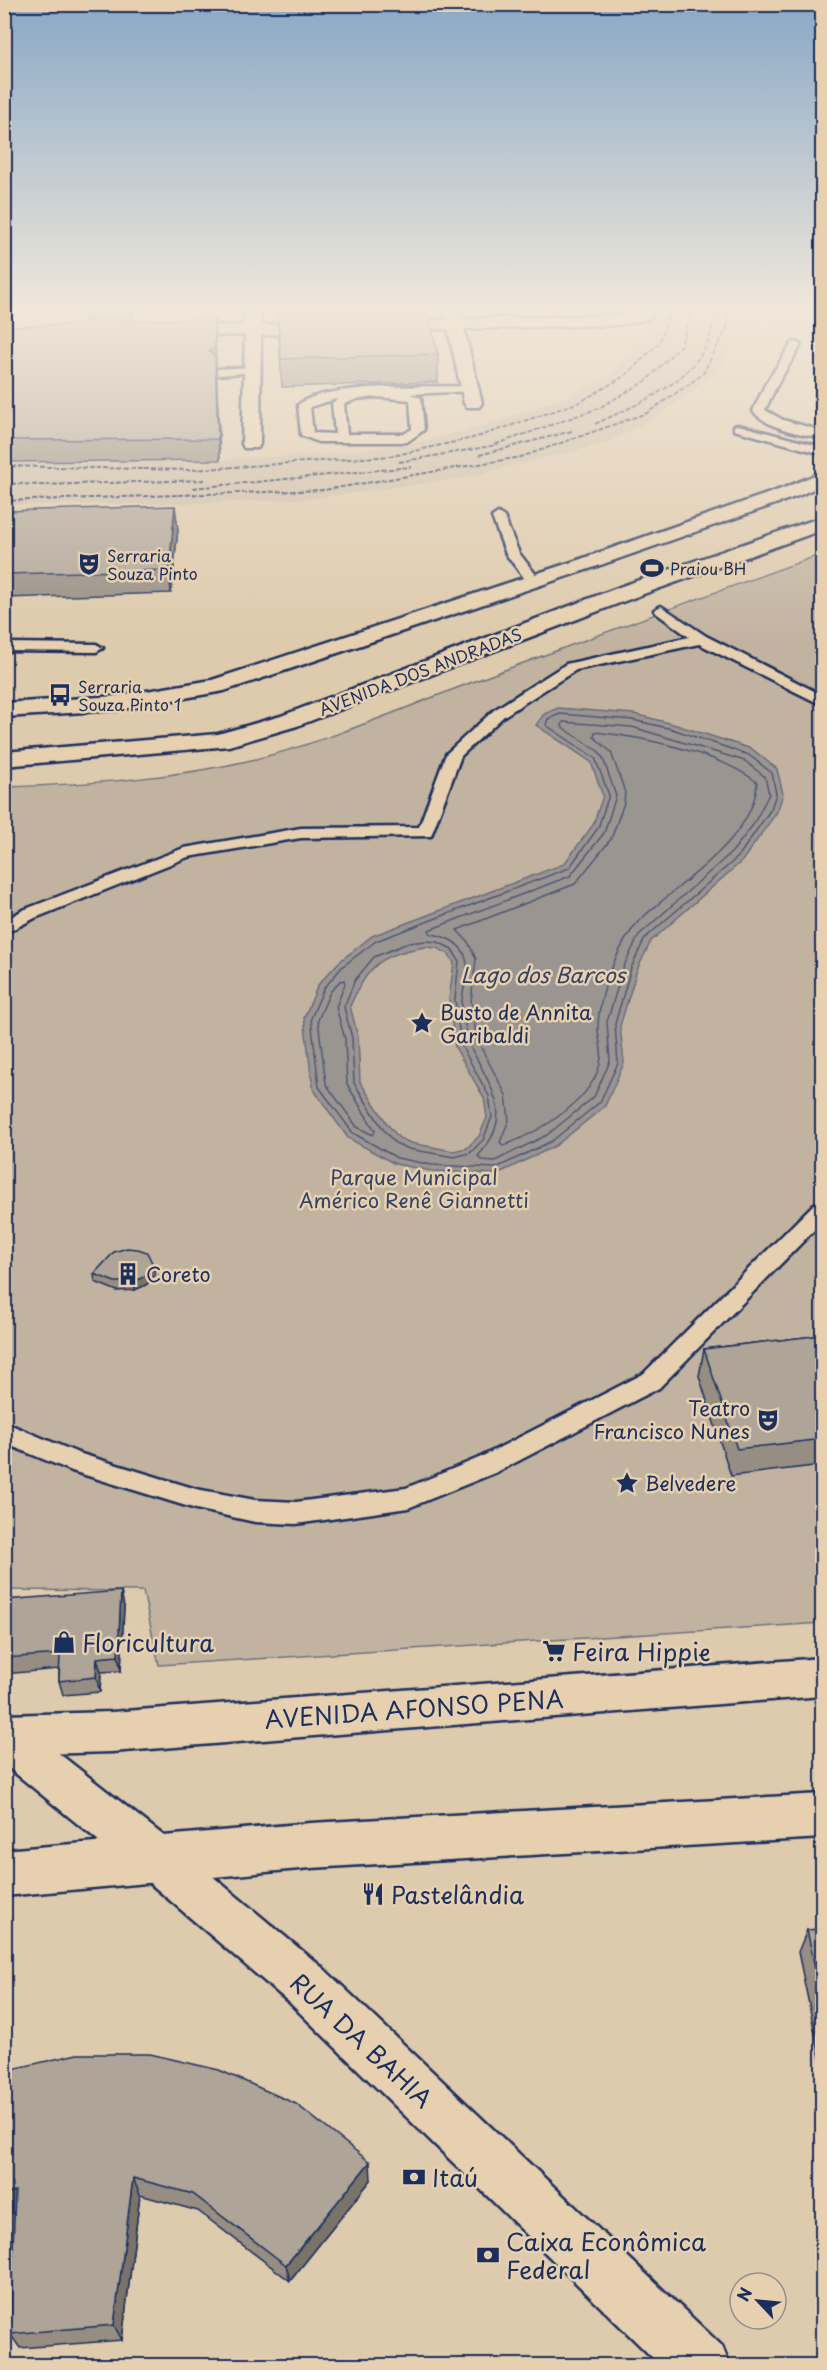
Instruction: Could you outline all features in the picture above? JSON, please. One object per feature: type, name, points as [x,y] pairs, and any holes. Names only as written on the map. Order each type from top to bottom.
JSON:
[{"type":"main road","points":[[251,444],[252,421]]},
{"type":"main road","points":[[12,709],[117,703],[216,686],[791,492],[822,478]]},
{"type":"main road","name":"AVENIDA DOS ANDRADAS","points":[[4,759],[220,741],[289,721],[630,591],[822,523]]},
{"type":"main road","name":"AVENIDA AFONSO PENA","points":[[4,1736],[112,1732],[822,1677]]},
{"type":"main road","name":"RUA DA BAHIA","points":[[4,1736],[153,1856],[307,1986],[702,2366]]},
{"type":"main road","points":[[4,1873],[153,1856],[822,1816]]},
{"type":"lane","points":[[306,421],[307,435],[318,438],[407,438],[415,435],[418,430],[417,421]]},
{"type":"lane","points":[[340,421],[341,438]]},
{"type":"lane","points":[[777,421],[822,435]]},
{"type":"lane","points":[[738,428],[822,451]]},
{"type":"lane","points":[[498,517],[513,554],[533,580]]},
{"type":"lane","points":[[661,610],[701,639],[822,701]]},
{"type":"lane","points":[[4,929],[29,914],[184,854],[301,833],[425,831],[454,754],[499,713],[571,667],[701,639]]},
{"type":"lane","points":[[4,647],[96,648]]},
{"type":"lane","points":[[4,1432],[72,1461],[196,1499],[255,1511],[296,1513],[408,1498],[488,1465],[651,1381],[822,1209]]},
{"type":"shaded area","points":[[499,421],[649,421],[606,443],[462,478],[309,499],[200,503],[5,505],[5,462],[220,460],[337,453],[410,444]]},
{"type":"green space","name":"Parque Municipal Américo Renê Giannetti","points":[[822,554],[822,1623],[159,1665],[143,1591],[5,1590],[5,787],[162,776],[256,759],[340,733]]},
{"type":"water","name":"Lago dos Barcos","points":[[558,708],[634,714],[752,749],[777,769],[783,794],[777,812],[742,861],[651,941],[637,970],[620,1026],[624,1063],[605,1106],[555,1146],[497,1174],[432,1171],[395,1164],[348,1138],[313,1089],[304,1018],[318,985],[339,962],[372,936],[564,864],[593,825],[603,796],[591,762],[536,725],[544,714]],"holes":[[[425,947],[437,948],[449,954],[454,963],[449,999],[455,1047],[484,1098],[487,1118],[479,1136],[467,1148],[453,1151],[411,1143],[399,1138],[388,1125],[360,1082],[358,1036],[350,1006],[363,981],[377,964],[386,958],[410,950]]]},
{"type":"building","points":[[4,421],[217,421],[218,439],[4,440]]},
{"type":"building","name":"Serraria Souza Pinto","points":[[175,506],[169,570],[4,574],[4,511]]},
{"type":"building","name":"Coreto","points":[[127,1248],[147,1252],[154,1267],[145,1276],[134,1282],[115,1282],[94,1274],[114,1252]]},
{"type":"building","name":"Teatro Francisco Nunes","points":[[822,1335],[822,1439],[737,1449],[704,1349]]},
{"type":"building","name":"Floricultura","points":[[121,1591],[118,1656],[97,1658],[96,1677],[59,1681],[60,1654],[4,1658],[4,1600]]},
{"type":"building","points":[[822,1929],[822,2000],[807,1930]]},
{"type":"building","points":[[77,2054],[150,2054],[219,2070],[296,2104],[370,2162],[286,2265],[193,2194],[133,2178],[114,2325],[10,2334],[15,2191],[4,2195],[4,2071]]},
{"type":"railway","points":[[4,466],[191,470],[392,456],[477,437],[525,421]]},
{"type":"railway","points":[[399,462],[491,446],[563,421]]},
{"type":"railway","points":[[595,424],[602,421]]},
{"type":"railway","points":[[4,501],[324,490],[521,457],[625,421]]},
{"type":"railway","points":[[479,455],[572,431]]},
{"type":"railway","points":[[193,488],[411,467]]},
{"type":"railway","points":[[4,483],[40,485],[205,480]]},
{"type":"place","name":"Serraria Souza Pinto","points":[[89,564]]},
{"type":"place","name":"Praiou BH","points":[[652,568]]},
{"type":"place","name":"Serraria Souza Pinto 1","points":[[60,695]]},
{"type":"place","name":"Busto de Annita Garibaldi","points":[[422,1023]]},
{"type":"place","name":"Coreto","points":[[128,1274]]},
{"type":"place","name":"Teatro Francisco Nunes","points":[[768,1420]]},
{"type":"place","name":"Belvedere","points":[[627,1483]]},
{"type":"place","name":"Floricultura","points":[[64,1642]]},
{"type":"place","name":"Feira Hippie","points":[[554,1651]]},
{"type":"place","name":"Pastelândia","points":[[373,1894]]},
{"type":"place","name":"Itaú","points":[[414,2177]]},
{"type":"place","name":"Caixa Econômica Federal","points":[[488,2255]]}]
